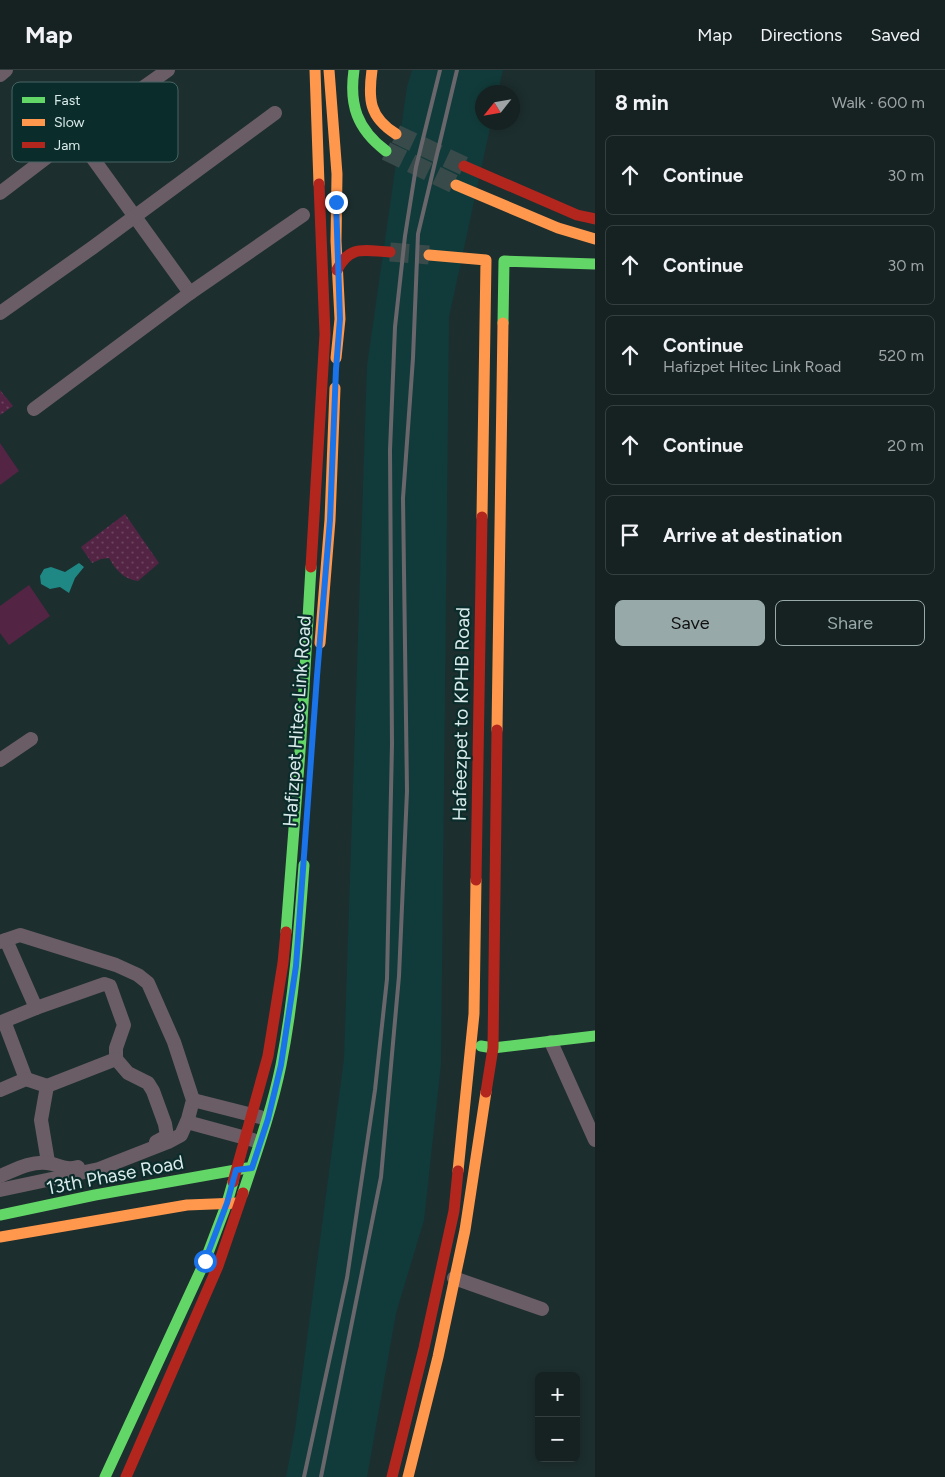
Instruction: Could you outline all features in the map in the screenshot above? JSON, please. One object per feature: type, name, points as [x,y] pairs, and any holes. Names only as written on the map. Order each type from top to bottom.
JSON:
[{"type":"main road","points":[[105,1477],[205,1261],[227,1203],[268,1056],[283,963],[312,578],[325,334],[315,70]]},
{"type":"main road","name":"Hafizpet Hitec Link Road","points":[[318,656],[330,520],[335,374],[340,319],[336,241],[337,174],[329,70]]},
{"type":"main road","points":[[354,70],[350,86],[354,108],[360,124],[368,137],[386,151]]},
{"type":"main road","points":[[372,70],[370,102],[384,128],[396,134]]},
{"type":"main road","points":[[464,166],[577,215],[595,218]]},
{"type":"main road","points":[[456,185],[558,228],[595,239]]},
{"type":"main road","points":[[337,270],[344,258],[352,251],[390,252]]},
{"type":"main road","name":"Hafeezpet to KPHB Road","points":[[392,1477],[424,1348],[454,1211],[474,1014],[486,260],[429,255]]},
{"type":"main road","points":[[408,1477],[438,1357],[465,1230],[493,1048],[504,261],[595,264]]},
{"type":"main road","points":[[126,1477],[218,1266],[268,1119],[281,1065],[296,966],[304,858]]},
{"type":"main road","points":[[472,1045],[493,1048],[595,1036]]},
{"type":"main road","name":"13th Phase Road","points":[[0,1237],[97,1207],[236,1170],[252,1168]]},
{"type":"main road","name":"13th Phase Road","points":[[0,1216],[97,1207],[241,1203]]},
{"type":"main road","points":[[205,1261],[218,1266]]},
{"type":"street","points":[[0,74],[6,70]]},
{"type":"street","points":[[151,82],[168,70]]},
{"type":"street","points":[[0,313],[275,113]]},
{"type":"street","points":[[0,193],[41,162]]},
{"type":"street","points":[[96,162],[190,293]]},
{"type":"street","points":[[34,409],[190,293],[302,215]]},
{"type":"street","points":[[0,760],[30,739]]},
{"type":"street","points":[[0,1190],[99,1169],[150,1151],[181,1135],[193,1100],[174,1042],[148,984],[138,975],[116,965],[20,935],[3,941],[36,1008]]},
{"type":"street","points":[[0,1176],[32,1164],[48,1162],[62,1168],[72,1169],[162,1140],[167,1136],[165,1124],[153,1091],[148,1083],[128,1073],[116,1059],[116,1048],[124,1025],[108,984],[36,1008],[2,1022],[26,1079]]},
{"type":"street","points":[[551,1042],[595,1140]]},
{"type":"street","points":[[0,1090],[26,1079],[47,1086],[116,1059]]},
{"type":"street","points":[[47,1086],[41,1120],[48,1162]]},
{"type":"street","points":[[193,1100],[268,1119]]},
{"type":"street","points":[[187,1122],[260,1142]]},
{"type":"street","points":[[454,1278],[542,1309]]},
{"type":"shaded area","points":[[412,70],[503,70],[500,85],[475,85],[475,130],[489,130],[449,317],[441,1064],[424,1220],[396,1313],[367,1477],[286,1477],[295,1430],[344,1059],[367,366],[407,87]]},
{"type":"shaded area","points":[[0,390],[13,406],[0,415]]},
{"type":"shaded area","points":[[0,443],[19,471],[0,485]]},
{"type":"shaded area","points":[[125,514],[159,563],[138,581],[120,573],[109,558],[92,563],[81,547]]},
{"type":"shaded area","points":[[29,585],[50,616],[9,645],[0,633],[0,606]]},
{"type":"water","points":[[79,563],[84,567],[75,578],[69,593],[60,587],[50,589],[41,584],[40,576],[44,569],[51,567],[65,572]]},
{"type":"tunnel","points":[[396,134],[464,166]]},
{"type":"tunnel","points":[[386,151],[456,185]]},
{"type":"tunnel","points":[[390,252],[429,255]]},
{"type":"railway","points":[[304,1477],[347,1278],[375,1090],[387,979],[392,744],[390,450],[395,327],[405,236],[416,167],[440,70]]},
{"type":"railway","points":[[321,1477],[381,1177],[399,976],[407,791],[403,498],[413,358],[418,234],[457,70]]},
{"type":"traffic: fast","points":[[354,70],[353,94],[357,115],[368,134],[386,151]]},
{"type":"traffic: fast","points":[[503,323],[504,261],[595,264]]},
{"type":"traffic: fast","points":[[286,932],[301,738],[311,567]]},
{"type":"traffic: fast","points":[[243,1193],[269,1114],[286,1040],[293,990],[304,865]]},
{"type":"traffic: fast","points":[[481,1046],[493,1048],[595,1036]]},
{"type":"traffic: fast","points":[[0,1215],[95,1195],[247,1168]]},
{"type":"traffic: fast","points":[[105,1477],[205,1261],[233,1182]]},
{"type":"traffic: slow","points":[[315,70],[319,184]]},
{"type":"traffic: slow","points":[[329,70],[337,174],[336,241],[340,319],[336,358]]},
{"type":"traffic: slow","points":[[372,70],[370,90],[372,106],[380,121],[396,134]]},
{"type":"traffic: slow","points":[[456,185],[558,228],[595,239]]},
{"type":"traffic: slow","points":[[429,255],[486,260],[482,517]]},
{"type":"traffic: slow","points":[[497,730],[503,323]]},
{"type":"traffic: slow","points":[[320,643],[330,520],[335,388]]},
{"type":"traffic: slow","points":[[458,1171],[474,1014],[476,880]]},
{"type":"traffic: slow","points":[[408,1477],[438,1357],[465,1230],[486,1092]]},
{"type":"traffic: slow","points":[[0,1237],[187,1205],[238,1203]]},
{"type":"traffic: jam","points":[[464,166],[577,215],[595,219]]},
{"type":"traffic: jam","points":[[311,567],[325,334],[319,184]]},
{"type":"traffic: jam","points":[[337,270],[347,256],[353,253],[366,250],[390,252]]},
{"type":"traffic: jam","points":[[476,880],[482,517]]},
{"type":"traffic: jam","points":[[486,1092],[493,1048],[497,730]]},
{"type":"traffic: jam","points":[[233,1182],[268,1056],[286,932]]},
{"type":"traffic: jam","points":[[392,1477],[424,1348],[454,1211],[458,1171]]},
{"type":"traffic: jam","points":[[126,1477],[218,1266],[243,1193]]},
{"type":"route","points":[[205,1261],[227,1203],[236,1170],[252,1168],[268,1119],[281,1065],[296,966],[330,520],[336,369],[340,319],[336,202]]}]
